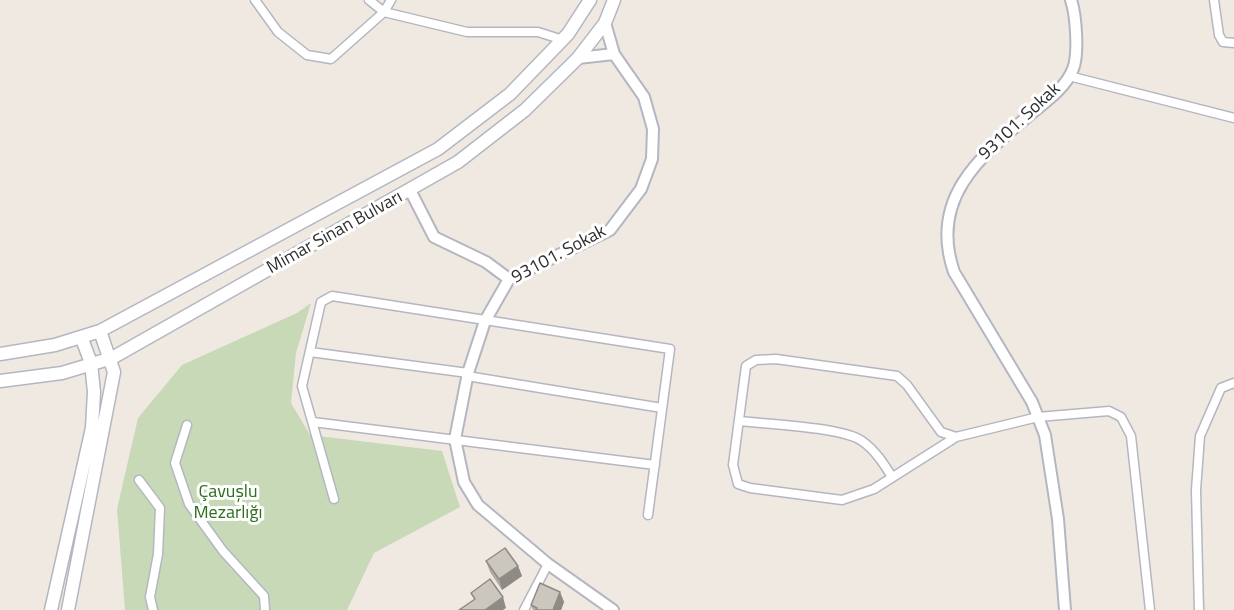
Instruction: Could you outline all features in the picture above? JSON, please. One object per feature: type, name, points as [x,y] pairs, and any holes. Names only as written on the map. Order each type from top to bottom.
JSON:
[{"type":"main road","name":"Mimar Sinan Bulvarı","points":[[0,354],[82,339],[100,331],[438,149],[510,94],[562,40],[590,0]]},
{"type":"main road","name":"Mimar Sinan Bulvarı","points":[[0,381],[62,373],[112,358],[458,162],[525,110],[578,58],[605,24],[614,0]]},
{"type":"main road","points":[[68,610],[114,372],[112,358],[100,331]]},
{"type":"main road","points":[[51,610],[92,428],[94,392],[91,363],[82,339]]},
{"type":"street","points":[[255,0],[278,32],[307,55],[331,59],[384,12],[391,0]]},
{"type":"street","points":[[369,0],[384,12],[467,32],[538,32],[562,40]]},
{"type":"street","name":"93101. Sokak","points":[[1064,608],[1058,519],[1045,435],[1011,365],[954,272],[949,258],[947,233],[951,204],[958,188],[973,167],[995,144],[1057,93],[1074,68],[1076,45],[1071,0]]},
{"type":"street","points":[[1214,0],[1219,35],[1223,42],[1234,43]]},
{"type":"street","name":"93101. Sokak","points":[[605,24],[614,54],[644,98],[653,129],[651,159],[641,189],[610,230],[509,279],[485,321],[467,374],[456,439],[464,482],[478,505],[548,564],[613,610]]},
{"type":"street","points":[[578,58],[614,54]]},
{"type":"street","points":[[1069,76],[1234,118]]},
{"type":"street","points":[[410,190],[434,237],[486,262],[509,279]]},
{"type":"street","points":[[334,499],[302,386],[321,302],[332,296],[670,349],[648,515]]},
{"type":"street","points":[[310,352],[467,374],[662,408]]},
{"type":"street","points":[[956,437],[941,432],[907,385],[897,376],[776,359],[756,360],[746,366],[733,465],[738,484],[750,488],[843,500],[874,489],[956,437],[1038,417],[1109,411],[1121,417],[1131,436],[1150,610]]},
{"type":"street","points":[[1199,610],[1196,490],[1200,436],[1221,388],[1234,383]]},
{"type":"street","points":[[739,421],[833,432],[861,440],[881,459],[892,477]]},
{"type":"street","points":[[313,422],[655,465]]},
{"type":"street","points":[[187,425],[175,463],[189,504],[223,551],[264,596],[265,610]]},
{"type":"street","points":[[139,480],[160,508],[158,554],[150,597],[153,610]]},
{"type":"street","points":[[524,610],[548,564]]},
{"type":"green space","name":"Çavuşlu Mezarlığı","points":[[311,303],[296,353],[291,403],[310,435],[442,451],[460,507],[374,553],[347,610],[125,610],[117,509],[138,418],[182,365],[297,313]]},
{"type":"building","points":[[505,548],[518,566],[499,579],[486,561]]},
{"type":"building","points":[[490,579],[503,597],[485,610],[459,610],[475,599],[471,593]]},
{"type":"building","points":[[540,583],[560,592],[553,610],[536,610],[537,608],[531,605]]}]
